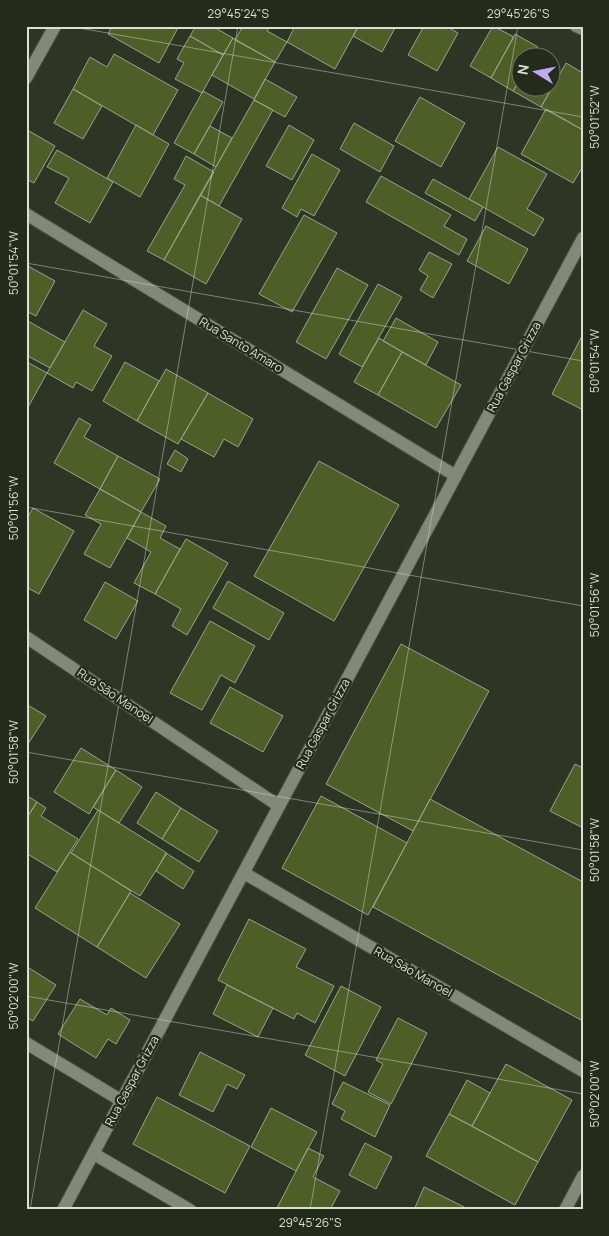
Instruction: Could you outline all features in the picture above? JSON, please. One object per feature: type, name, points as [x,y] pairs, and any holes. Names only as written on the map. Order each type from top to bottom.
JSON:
[{"type":"street","points":[[26,78],[54,26]]},
{"type":"street","points":[[576,26],[583,29]]},
{"type":"street","name":"Rua Santo Amaro","points":[[26,214],[456,476]]},
{"type":"street","name":"Rua Gaspar Grizza","points":[[64,1210],[583,238]]},
{"type":"street","name":"Rua São Manoel","points":[[26,636],[280,806]]},
{"type":"street","name":"Rua São Manoel","points":[[244,873],[583,1071]]},
{"type":"street","points":[[26,1043],[122,1101]]},
{"type":"street","points":[[94,1154],[190,1210]]},
{"type":"street","points":[[565,1210],[583,1176]]},
{"type":"building","points":[[112,26],[179,26],[159,63],[108,34]]},
{"type":"building","points":[[196,26],[212,26],[233,38],[223,55],[190,36]]},
{"type":"building","points":[[243,26],[270,26],[267,31],[287,42],[275,62],[235,40]]},
{"type":"building","points":[[295,26],[352,26],[357,29],[335,69],[287,42]]},
{"type":"building","points":[[358,26],[396,26],[382,52],[353,36]]},
{"type":"building","points":[[424,26],[446,26],[458,33],[437,71],[408,55]]},
{"type":"building","points":[[493,26],[514,37],[491,78],[470,66]]},
{"type":"building","points":[[515,34],[538,47],[512,48],[512,90],[491,78]]},
{"type":"building","points":[[190,36],[223,55],[202,93],[175,79],[184,63],[177,59]]},
{"type":"building","points":[[233,38],[275,62],[254,99],[212,75]]},
{"type":"building","points":[[114,54],[178,90],[153,135],[73,89],[90,57],[107,67]]},
{"type":"building","points":[[566,63],[583,73],[583,130],[541,107],[546,98],[562,98],[562,70]]},
{"type":"building","points":[[265,79],[297,97],[285,117],[254,100]]},
{"type":"building","points":[[73,89],[102,106],[83,139],[54,123]]},
{"type":"building","points":[[203,91],[223,102],[194,154],[174,143]]},
{"type":"building","points":[[420,97],[465,123],[441,167],[395,141]]},
{"type":"building","points":[[525,98],[546,98],[541,107]]},
{"type":"building","points":[[254,100],[273,110],[219,206],[200,195]]},
{"type":"building","points":[[546,109],[583,130],[583,166],[573,183],[521,154]]},
{"type":"building","points":[[354,123],[394,146],[380,172],[340,149]]},
{"type":"building","points":[[136,125],[169,144],[140,197],[107,178]]},
{"type":"building","points":[[289,125],[314,140],[292,180],[266,166]]},
{"type":"building","points":[[210,126],[232,138],[216,167],[194,154]]},
{"type":"building","points":[[29,131],[55,146],[34,183],[26,179],[26,136]]},
{"type":"building","points":[[498,147],[547,174],[527,209],[544,219],[534,236],[469,199]]},
{"type":"building","points":[[57,150],[113,182],[90,223],[55,203],[69,178],[47,167]]},
{"type":"building","points":[[312,154],[340,170],[314,216],[301,209],[297,217],[282,208]]},
{"type":"building","points":[[186,156],[214,172],[164,260],[147,251],[185,185],[174,179]]},
{"type":"building","points":[[381,176],[451,215],[444,226],[467,239],[459,255],[366,202]]},
{"type":"building","points":[[433,179],[483,207],[475,221],[425,193]]},
{"type":"building","points":[[200,195],[242,219],[206,284],[164,260]]},
{"type":"building","points":[[304,215],[337,233],[292,312],[259,294]]},
{"type":"building","points":[[486,226],[528,249],[509,284],[467,261]]},
{"type":"building","points":[[429,252],[452,264],[433,298],[420,290],[428,276],[419,270]]},
{"type":"building","points":[[26,265],[55,281],[36,316],[26,311]]},
{"type":"building","points":[[337,268],[368,285],[326,359],[296,342]]},
{"type":"building","points":[[378,284],[402,297],[362,367],[339,354]]},
{"type":"building","points":[[83,310],[107,324],[94,346],[112,356],[92,391],[76,382],[73,388],[47,373]]},
{"type":"building","points":[[396,318],[438,342],[426,365],[383,341]]},
{"type":"building","points":[[26,320],[65,342],[50,368],[26,355]]},
{"type":"building","points":[[583,334],[583,410],[552,394]]},
{"type":"building","points":[[379,338],[402,352],[378,395],[354,382]]},
{"type":"building","points":[[402,352],[461,385],[436,428],[378,395]]},
{"type":"building","points":[[125,362],[159,381],[137,421],[103,401]]},
{"type":"building","points":[[29,363],[47,373],[26,411],[26,368]]},
{"type":"building","points":[[166,369],[208,393],[178,444],[137,421]]},
{"type":"building","points":[[208,393],[253,419],[238,447],[224,439],[214,457],[181,439]]},
{"type":"building","points":[[79,418],[91,425],[84,437],[118,456],[100,489],[54,463]]},
{"type":"building","points":[[175,450],[188,459],[181,472],[167,464]]},
{"type":"building","points":[[118,456],[160,479],[141,512],[100,489]]},
{"type":"building","points":[[319,461],[399,505],[334,621],[254,576]]},
{"type":"building","points":[[100,489],[141,512],[110,568],[84,554],[101,524],[85,515]]},
{"type":"building","points":[[33,508],[74,531],[39,594],[26,587],[26,520]]},
{"type":"building","points":[[141,512],[166,526],[160,538],[180,549],[155,594],[134,583],[151,552],[127,538]]},
{"type":"building","points":[[186,539],[228,563],[187,635],[172,626],[181,609],[155,594]]},
{"type":"building","points":[[228,581],[284,613],[269,640],[213,608]]},
{"type":"building","points":[[105,582],[138,601],[116,639],[84,620]]},
{"type":"building","points":[[210,621],[255,646],[235,683],[221,675],[202,710],[170,693]]},
{"type":"building","points":[[401,644],[489,691],[413,831],[326,784]]},
{"type":"building","points":[[230,687],[283,716],[263,752],[210,723]]},
{"type":"building","points":[[26,704],[46,716],[26,747]]},
{"type":"building","points":[[81,748],[116,770],[89,814],[54,792]]},
{"type":"building","points":[[575,764],[583,768],[583,828],[550,811]]},
{"type":"building","points":[[116,770],[142,787],[119,823],[93,807]]},
{"type":"building","points":[[156,792],[181,808],[162,839],[137,823]]},
{"type":"building","points":[[26,795],[37,802],[26,819]]},
{"type":"building","points":[[321,796],[407,843],[368,915],[282,868]]},
{"type":"building","points":[[430,799],[583,882],[583,1021],[373,907]]},
{"type":"building","points":[[37,802],[46,808],[41,816],[78,839],[57,872],[26,853],[26,819]]},
{"type":"building","points":[[181,808],[218,831],[199,862],[162,839]]},
{"type":"building","points":[[98,810],[167,853],[140,896],[71,853]]},
{"type":"building","points":[[70,852],[131,891],[97,947],[35,908]]},
{"type":"building","points":[[166,853],[194,871],[183,889],[156,871]]},
{"type":"building","points":[[130,893],[180,924],[146,978],[97,947]]},
{"type":"building","points":[[249,919],[306,949],[296,967],[334,986],[315,1023],[297,1013],[294,1019],[218,980]]},
{"type":"building","points":[[26,966],[56,985],[33,1021],[26,1017]]},
{"type":"building","points":[[227,985],[273,1008],[258,1037],[213,1014]]},
{"type":"building","points":[[341,986],[381,1007],[345,1076],[305,1055]]},
{"type":"building","points":[[80,999],[107,1015],[111,1008],[130,1020],[116,1044],[108,1039],[96,1058],[58,1034]]},
{"type":"building","points":[[398,1018],[427,1033],[391,1104],[368,1092],[383,1064],[376,1060]]},
{"type":"building","points":[[200,1052],[245,1075],[237,1089],[227,1084],[213,1112],[179,1095]]},
{"type":"building","points":[[506,1064],[572,1100],[538,1162],[472,1126]]},
{"type":"building","points":[[467,1080],[490,1093],[472,1126],[449,1114]]},
{"type":"building","points":[[343,1082],[390,1105],[375,1137],[341,1119],[345,1111],[332,1104]]},
{"type":"building","points":[[157,1097],[250,1146],[225,1193],[133,1144]]},
{"type":"building","points":[[271,1108],[317,1132],[296,1171],[251,1147]]},
{"type":"building","points":[[449,1114],[538,1162],[515,1205],[426,1156]]},
{"type":"building","points":[[365,1143],[392,1157],[376,1189],[349,1175]]},
{"type":"building","points":[[308,1148],[324,1156],[313,1177],[340,1191],[330,1210],[276,1210]]},
{"type":"building","points":[[424,1187],[470,1210],[414,1210]]}]
